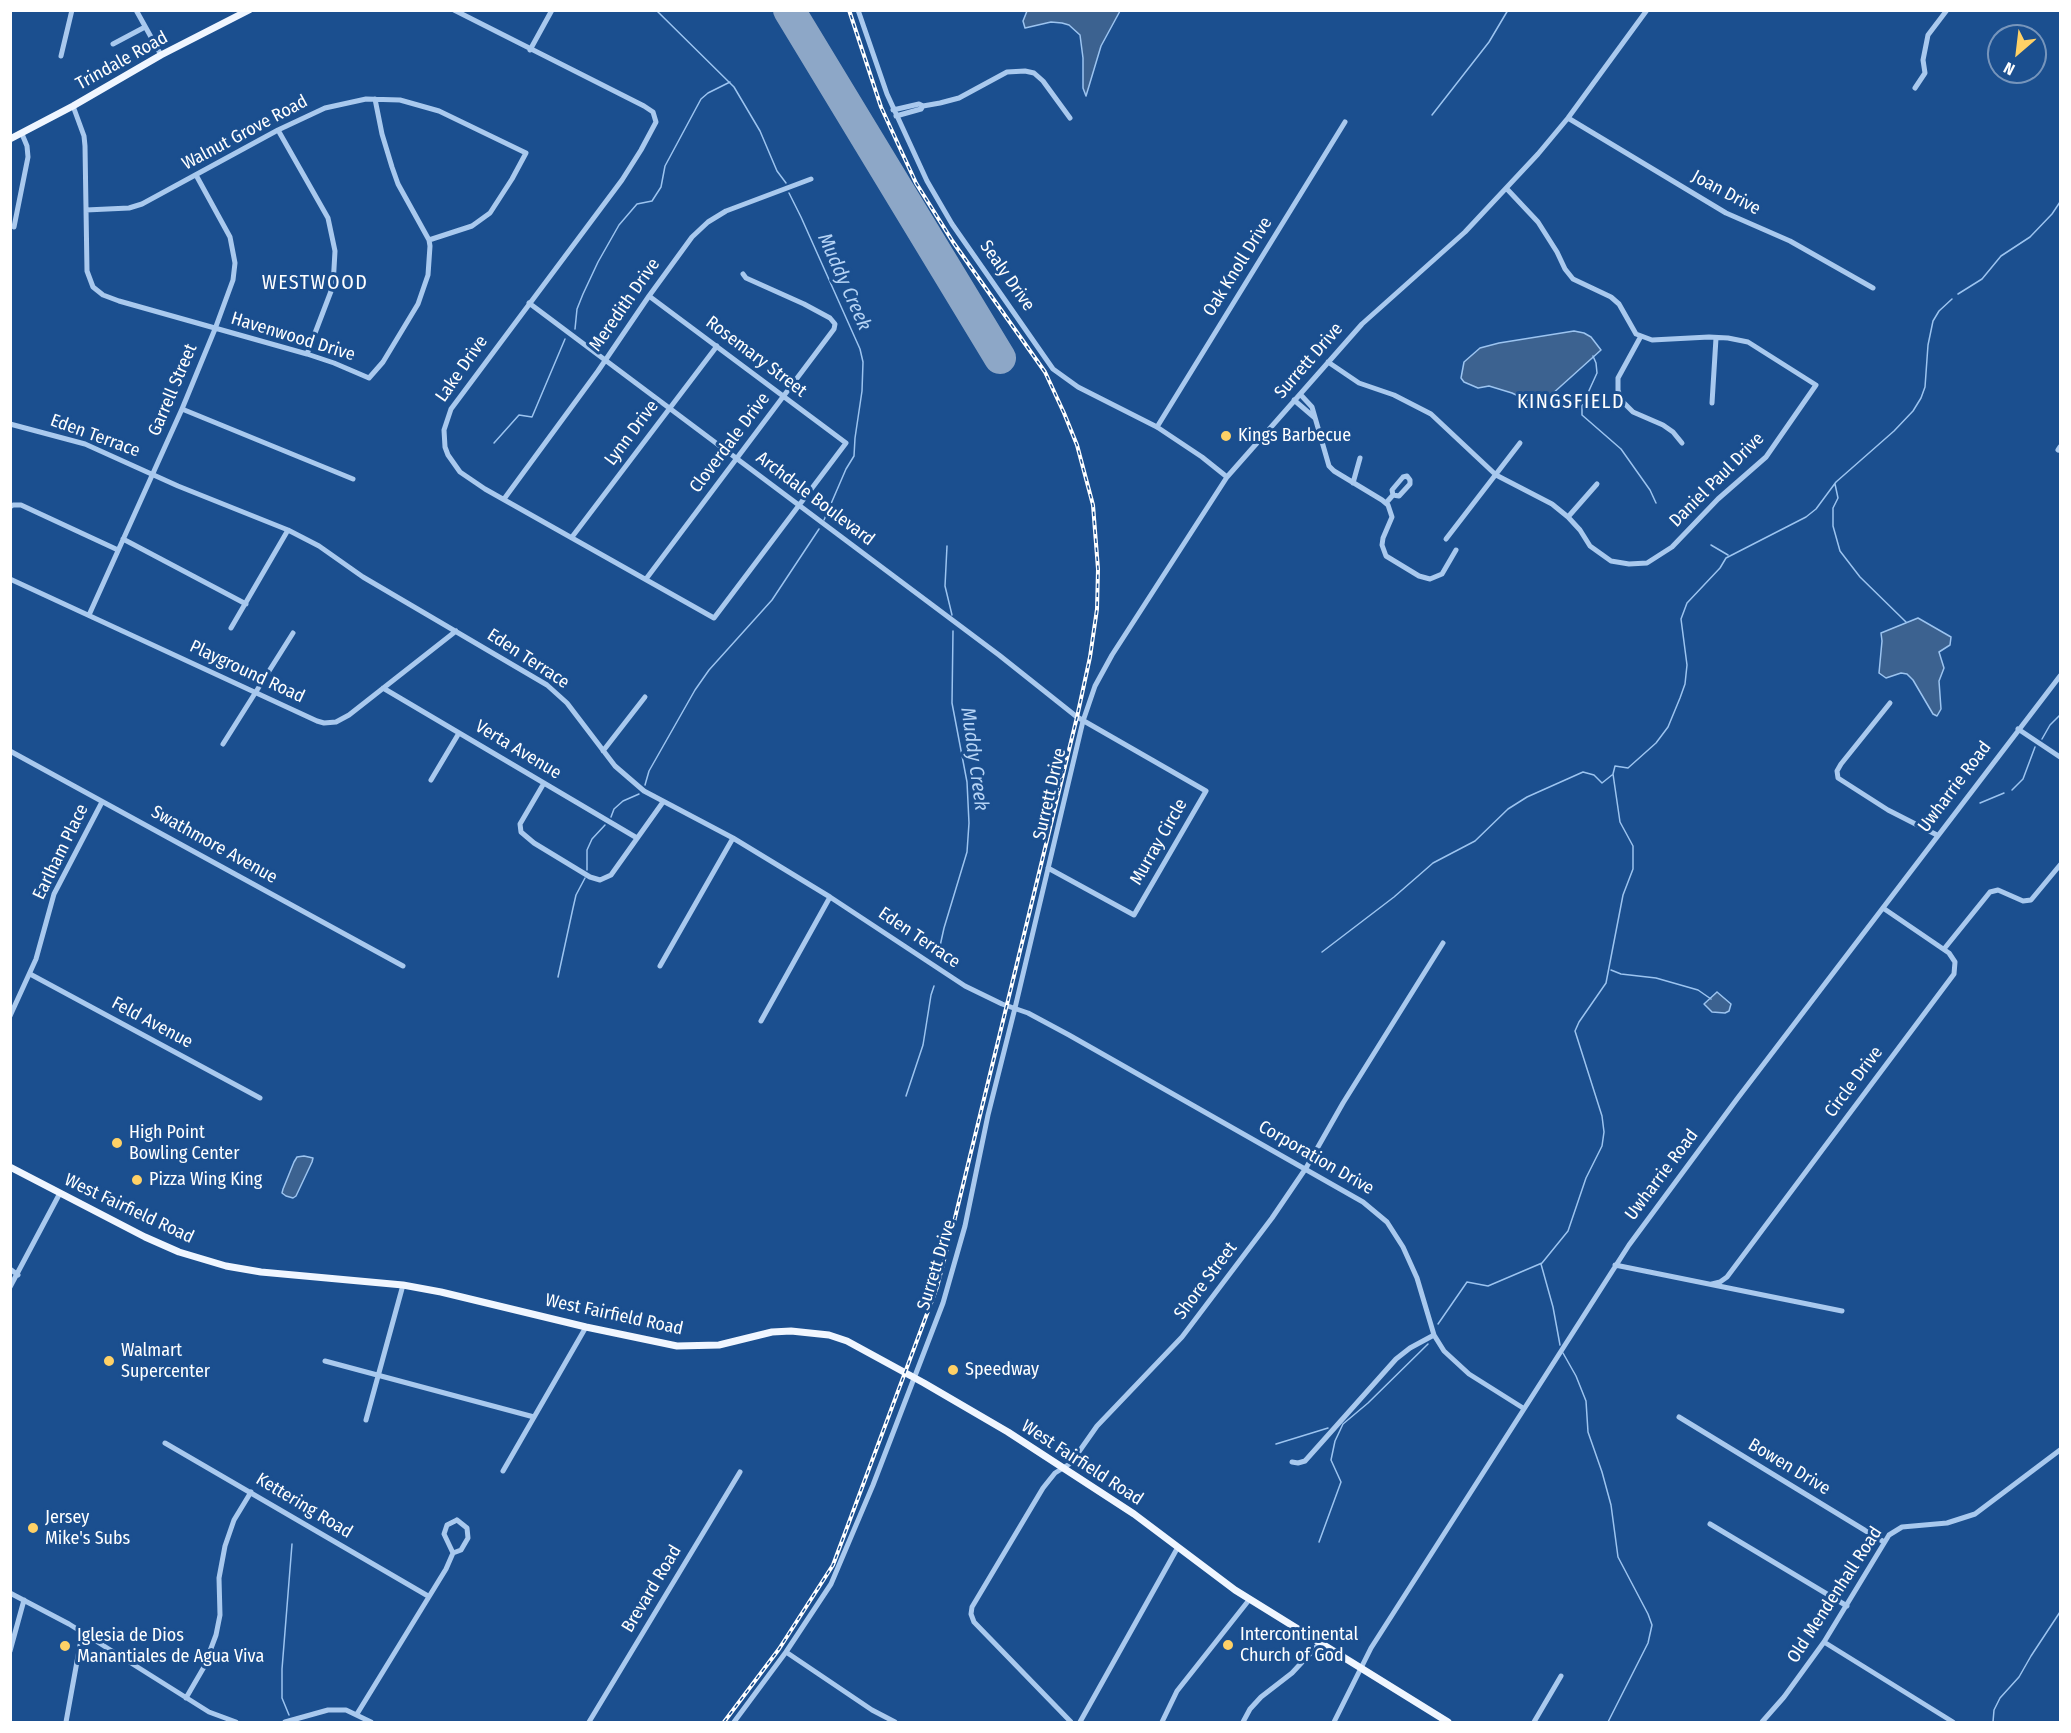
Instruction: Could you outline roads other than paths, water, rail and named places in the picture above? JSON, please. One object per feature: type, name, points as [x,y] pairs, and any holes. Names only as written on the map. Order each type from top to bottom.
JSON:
[{"type":"main road","name":"Trindale Road","points":[[10,139],[161,55],[249,10]]},
{"type":"main road","name":"West Fairfield Road","points":[[10,1167],[168,1247],[226,1266],[261,1272],[403,1285],[476,1299],[668,1345],[696,1347],[735,1342],[772,1332],[810,1332],[847,1341],[1008,1432],[1134,1514],[1249,1600],[1448,1722]]},
{"type":"street","points":[[61,56],[72,10]]},
{"type":"street","points":[[136,10],[161,55]]},
{"type":"street","name":"Lake Drive","points":[[454,10],[644,106],[653,112],[656,122],[622,180],[458,398],[447,417],[444,430],[445,447],[455,466],[467,478],[714,618],[846,443]]},
{"type":"street","points":[[530,50],[552,10]]},
{"type":"street","name":"Sealy Drive","points":[[858,10],[878,71],[927,181],[952,224],[1053,369],[1078,387],[1156,427],[1202,457],[1227,477]]},
{"type":"street","name":"Surrett Drive","points":[[734,1722],[786,1652],[821,1600],[839,1567],[914,1378],[954,1265],[1083,721],[1095,686],[1112,654],[1227,477],[1362,324],[1465,232],[1507,189],[1568,118],[1647,10]]},
{"type":"street","points":[[1915,88],[1925,73],[1923,60],[1928,35],[1947,10]]},
{"type":"street","points":[[113,44],[145,27]]},
{"type":"street","points":[[895,113],[921,109],[923,106],[959,98],[1007,72],[1025,71],[1034,73],[1043,81],[1070,118]]},
{"type":"street","points":[[375,99],[381,134],[398,184],[429,240]]},
{"type":"street","name":"Walnut Grove Road","points":[[86,210],[134,207],[196,176],[278,130],[328,107],[350,101],[400,100],[439,111],[526,153],[490,213],[472,226],[429,240]]},
{"type":"street","name":"Havenwood Drive","points":[[73,106],[84,139],[87,271],[93,287],[103,295],[307,354],[369,378],[383,362],[422,294],[429,266],[429,240]]},
{"type":"street","name":"Joan Drive","points":[[1568,118],[1726,213],[1790,241],[1873,288]]},
{"type":"street","name":"Oak Knoll Drive","points":[[1156,427],[1345,122]]},
{"type":"street","points":[[278,130],[328,218],[335,251],[333,286],[307,354]]},
{"type":"street","points":[[14,226],[28,157],[27,146],[22,134]]},
{"type":"street","name":"Garrell Street","points":[[89,615],[182,409],[233,280],[234,254],[226,229],[196,176]]},
{"type":"street","name":"Meredith Drive","points":[[504,499],[692,237],[726,210],[811,179]]},
{"type":"street","points":[[1507,189],[1538,222],[1573,279],[1611,297],[1619,304],[1636,334],[1641,336],[1618,378],[1620,400],[1633,412],[1663,425],[1682,443]]},
{"type":"street","name":"Cloverdale Drive","points":[[646,579],[834,329],[835,324],[830,318],[746,278],[743,274]]},
{"type":"street","name":"Rosemary Street","points":[[649,296],[846,443]]},
{"type":"street","name":"Archdale Boulevard","points":[[529,303],[999,655],[1083,721]]},
{"type":"street","name":"Daniel Paul Drive","points":[[1328,362],[1359,383],[1394,396],[1431,414],[1496,475],[1552,504],[1568,517],[1590,546],[1611,561],[1629,564],[1647,563],[1672,547],[1741,477],[1766,457],[1816,386],[1748,342],[1716,338],[1652,340],[1641,336]]},
{"type":"street","points":[[1712,403],[1716,338]]},
{"type":"street","name":"Lynn Drive","points":[[572,537],[717,346]]},
{"type":"street","points":[[1300,394],[1312,407],[1329,466],[1386,503],[1392,518],[1383,538],[1382,545],[1386,556],[1419,576],[1430,579],[1442,574],[1456,550]]},
{"type":"street","points":[[1294,400],[1316,419]]},
{"type":"street","points":[[182,409],[353,479]]},
{"type":"street","name":"Eden Terrace","points":[[10,424],[85,444],[288,530],[319,546],[363,577],[553,690],[567,702],[603,751],[629,780],[663,802],[734,838],[830,897],[951,978],[1015,1008]]},
{"type":"street","points":[[1446,539],[1520,443]]},
{"type":"street","points":[[1353,483],[1360,458]]},
{"type":"street","points":[[1568,517],[1597,484]]},
{"type":"street","points":[[1386,503],[1393,495]]},
{"type":"street","points":[[10,507],[21,506],[118,550]]},
{"type":"street","points":[[231,628],[288,530]]},
{"type":"street","points":[[123,539],[246,604]]},
{"type":"street","name":"Playground Road","points":[[10,579],[317,722],[329,723],[348,715],[456,631]]},
{"type":"street","points":[[223,744],[293,633]]},
{"type":"street","name":"Uwharrie Road","points":[[1334,1722],[1360,1669],[1615,1265],[1730,1108],[2018,729],[2061,676]]},
{"type":"street","name":"Verta Avenue","points":[[383,688],[637,838]]},
{"type":"street","points":[[603,751],[645,697]]},
{"type":"street","points":[[1890,703],[1837,771],[1838,778],[1888,810],[1937,835]]},
{"type":"street","name":"Murray Circle","points":[[1048,868],[1134,915],[1206,791],[1083,721]]},
{"type":"street","points":[[2018,729],[2061,758]]},
{"type":"street","points":[[431,780],[459,733]]},
{"type":"street","name":"Swathmore Avenue","points":[[10,751],[403,966]]},
{"type":"street","points":[[544,783],[520,824],[521,832],[534,843],[590,877],[600,880],[608,878],[663,802]]},
{"type":"street","name":"Earlham Place","points":[[10,1016],[30,974],[54,894],[102,802]]},
{"type":"street","points":[[660,966],[734,838]]},
{"type":"street","points":[[1883,908],[1944,949],[1990,892],[1998,890],[2023,901],[2031,900],[2061,865]]},
{"type":"street","points":[[761,1021],[830,897]]},
{"type":"street","name":"Shore Street","points":[[1071,1722],[974,1622],[971,1617],[972,1607],[1043,1488],[1055,1473],[1071,1463],[1096,1426],[1154,1367],[1201,1313],[1272,1218],[1306,1168],[1348,1095],[1443,943]]},
{"type":"street","name":"Circle Drive","points":[[1712,1284],[1726,1277],[1954,974],[1955,962],[1944,949]]},
{"type":"street","name":"Feld Avenue","points":[[30,974],[260,1098]]},
{"type":"street","name":"Corporation Drive","points":[[1015,1008],[1069,1035],[1363,1202],[1387,1222],[1411,1262],[1434,1335],[1444,1351],[1460,1367],[1523,1408]]},
{"type":"street","points":[[10,1287],[60,1193]]},
{"type":"street","points":[[1615,1265],[1842,1311]]},
{"type":"street","points":[[10,1269],[18,1275]]},
{"type":"street","points":[[366,1420],[403,1285]]},
{"type":"street","points":[[503,1471],[586,1327]]},
{"type":"street","points":[[1292,1462],[1305,1461],[1396,1359],[1410,1348],[1434,1335]]},
{"type":"street","points":[[325,1361],[534,1417]]},
{"type":"street","name":"Bowen Drive","points":[[1680,1417],[1884,1542]]},
{"type":"street","name":"Kettering Road","points":[[165,1443],[428,1596]]},
{"type":"street","name":"Old Mendenhall Road","points":[[1762,1722],[1773,1711],[1824,1642],[1884,1542],[1896,1530],[1902,1527],[1947,1523],[1975,1514],[2061,1450]]},
{"type":"street","name":"Brevard Road","points":[[589,1722],[740,1472]]},
{"type":"street","points":[[186,1698],[204,1667],[216,1635],[220,1615],[219,1578],[225,1546],[234,1520],[251,1492]]},
{"type":"street","points":[[357,1714],[446,1569],[453,1553],[461,1550],[468,1538],[467,1527],[457,1520],[447,1526],[444,1533],[453,1553]]},
{"type":"street","points":[[1710,1524],[1846,1606]]},
{"type":"street","points":[[1080,1722],[1178,1547]]},
{"type":"street","points":[[10,1593],[69,1624],[209,1712],[236,1722]]},
{"type":"street","points":[[10,1652],[24,1600]]},
{"type":"street","points":[[1162,1722],[1177,1691],[1249,1600]]},
{"type":"street","points":[[66,1722],[82,1634]]},
{"type":"street","points":[[1824,1642],[1953,1722]]},
{"type":"street","points":[[1243,1722],[1250,1708],[1292,1673],[1319,1644]]},
{"type":"street","points":[[786,1652],[846,1693],[895,1722]]},
{"type":"street","points":[[1534,1722],[1561,1676]]},
{"type":"street","points":[[285,1722],[328,1710],[346,1710],[371,1722]]},
{"type":"water","points":[[1027,11],[1120,11],[1101,46],[1086,96],[1083,88],[1080,35],[1069,25],[1062,23],[1051,22],[1025,28],[1023,21]]},
{"type":"water","points":[[1574,331],[1591,337],[1601,350],[1541,404],[1537,405],[1512,393],[1489,386],[1478,388],[1464,382],[1461,378],[1464,362],[1480,348]]},
{"type":"water","points":[[1918,618],[1951,637],[1950,645],[1939,652],[1944,668],[1939,681],[1941,709],[1937,716],[1933,714],[1907,674],[1901,673],[1886,678],[1879,673],[1881,633]]},
{"type":"water","points":[[1717,992],[1731,1004],[1729,1011],[1725,1013],[1712,1012],[1704,1004]]},
{"type":"water","points":[[297,1157],[313,1158],[312,1162],[296,1196],[293,1198],[286,1196],[282,1193],[294,1162]]},
{"type":"waterway","name":"Muddy Creek","points":[[656,10],[734,87],[760,131],[777,171],[786,183]]},
{"type":"waterway","points":[[1432,115],[1489,42],[1508,10]]},
{"type":"waterway","points":[[575,329],[577,309],[583,294],[619,225],[637,204],[652,201],[661,187],[665,166],[701,99],[730,82]]},
{"type":"waterway","name":"Muddy Creek","points":[[789,193],[860,349],[863,362],[854,456],[824,520]]},
{"type":"waterway","points":[[1958,294],[1982,279],[2001,256],[2030,237],[2060,202]]},
{"type":"waterway","points":[[1438,1324],[1467,1282],[1488,1286],[1542,1263],[1568,1231],[1586,1178],[1602,1146],[1604,1132],[1602,1116],[1575,1031],[1606,983],[1623,895],[1633,869],[1633,846],[1620,822],[1613,774],[1615,766],[1628,768],[1656,743],[1668,727],[1685,684],[1687,665],[1681,619],[1687,603],[1720,568],[1726,558],[1806,517],[1816,509],[1836,482],[1894,431],[1913,411],[1925,387],[1928,345],[1933,321],[1939,311],[1952,299]]},
{"type":"waterway","points":[[494,443],[519,415],[532,417],[565,339]]},
{"type":"waterway","points":[[1593,356],[1597,373],[1582,406],[1582,415],[1621,449],[1650,490],[1656,503]]},
{"type":"waterway","points":[[1835,484],[1838,498],[1833,508],[1833,526],[1840,551],[1860,577],[1906,622]]},
{"type":"waterway","points":[[645,785],[649,771],[695,690],[709,670],[772,600],[819,529]]},
{"type":"waterway","points":[[1711,545],[1728,555]]},
{"type":"waterway","name":"Muddy Creek","points":[[947,546],[945,586],[952,615]]},
{"type":"waterway","name":"Muddy Creek","points":[[941,958],[940,946],[944,928],[967,852],[969,823],[967,782],[952,703],[953,631]]},
{"type":"waterway","points":[[2042,739],[2050,725],[2060,715]]},
{"type":"waterway","points":[[2012,790],[2023,779],[2035,747]]},
{"type":"waterway","points":[[1322,952],[1394,897],[1433,863],[1475,841],[1508,809],[1527,797],[1583,772],[1594,775],[1602,783],[1612,775]]},
{"type":"waterway","points":[[1980,803],[2004,793]]},
{"type":"waterway","points":[[611,817],[614,809],[623,801],[639,794]]},
{"type":"waterway","points":[[587,870],[587,850],[592,839],[605,825]]},
{"type":"waterway","points":[[558,977],[576,895],[585,878]]},
{"type":"waterway","points":[[1611,970],[1621,974],[1656,978],[1698,990],[1711,999]]},
{"type":"waterway","name":"Muddy Creek","points":[[906,1096],[923,1045],[934,986]]},
{"type":"waterway","points":[[1541,1264],[1553,1307],[1560,1345]]},
{"type":"waterway","points":[[1343,1424],[1368,1403],[1428,1344]]},
{"type":"waterway","points":[[1563,1353],[1586,1401],[1588,1432],[1611,1505],[1618,1557],[1652,1625],[1648,1643],[1608,1722]]},
{"type":"waterway","points":[[1319,1542],[1341,1482],[1331,1460],[1335,1441],[1343,1424]]},
{"type":"waterway","points":[[1276,1444],[1328,1428]]},
{"type":"waterway","points":[[289,1715],[282,1698],[282,1669],[292,1544]]},
{"type":"waterway","points":[[1993,1722],[1994,1710],[2000,1698],[2019,1677],[2060,1612]]},
{"type":"railway","points":[[724,1722],[779,1649],[833,1565],[937,1287],[1077,717],[1090,657],[1097,609],[1098,569],[1093,505],[1077,445],[1064,413],[1045,372],[953,242],[916,183],[881,107],[849,10]]},
{"type":"place","name":"Kings Barbecue","points":[[1226,436]]},
{"type":"place","name":"High Point Bowling Center","points":[[117,1143]]},
{"type":"place","name":"Pizza Wing King","points":[[137,1180]]},
{"type":"place","name":"Walmart Supercenter","points":[[109,1361]]},
{"type":"place","name":"Speedway","points":[[953,1370]]},
{"type":"place","name":"Jersey Mike's Subs","points":[[33,1528]]},
{"type":"place","name":"Intercontinental Church of God","points":[[1228,1645]]},
{"type":"place","name":"Iglesia de Dios Manantiales de Agua Viva","points":[[65,1646]]},
{"type":"district","name":"WESTWOOD","points":[[315,283]]},
{"type":"district","name":"KINGSFIELD","points":[[1571,402]]}]
